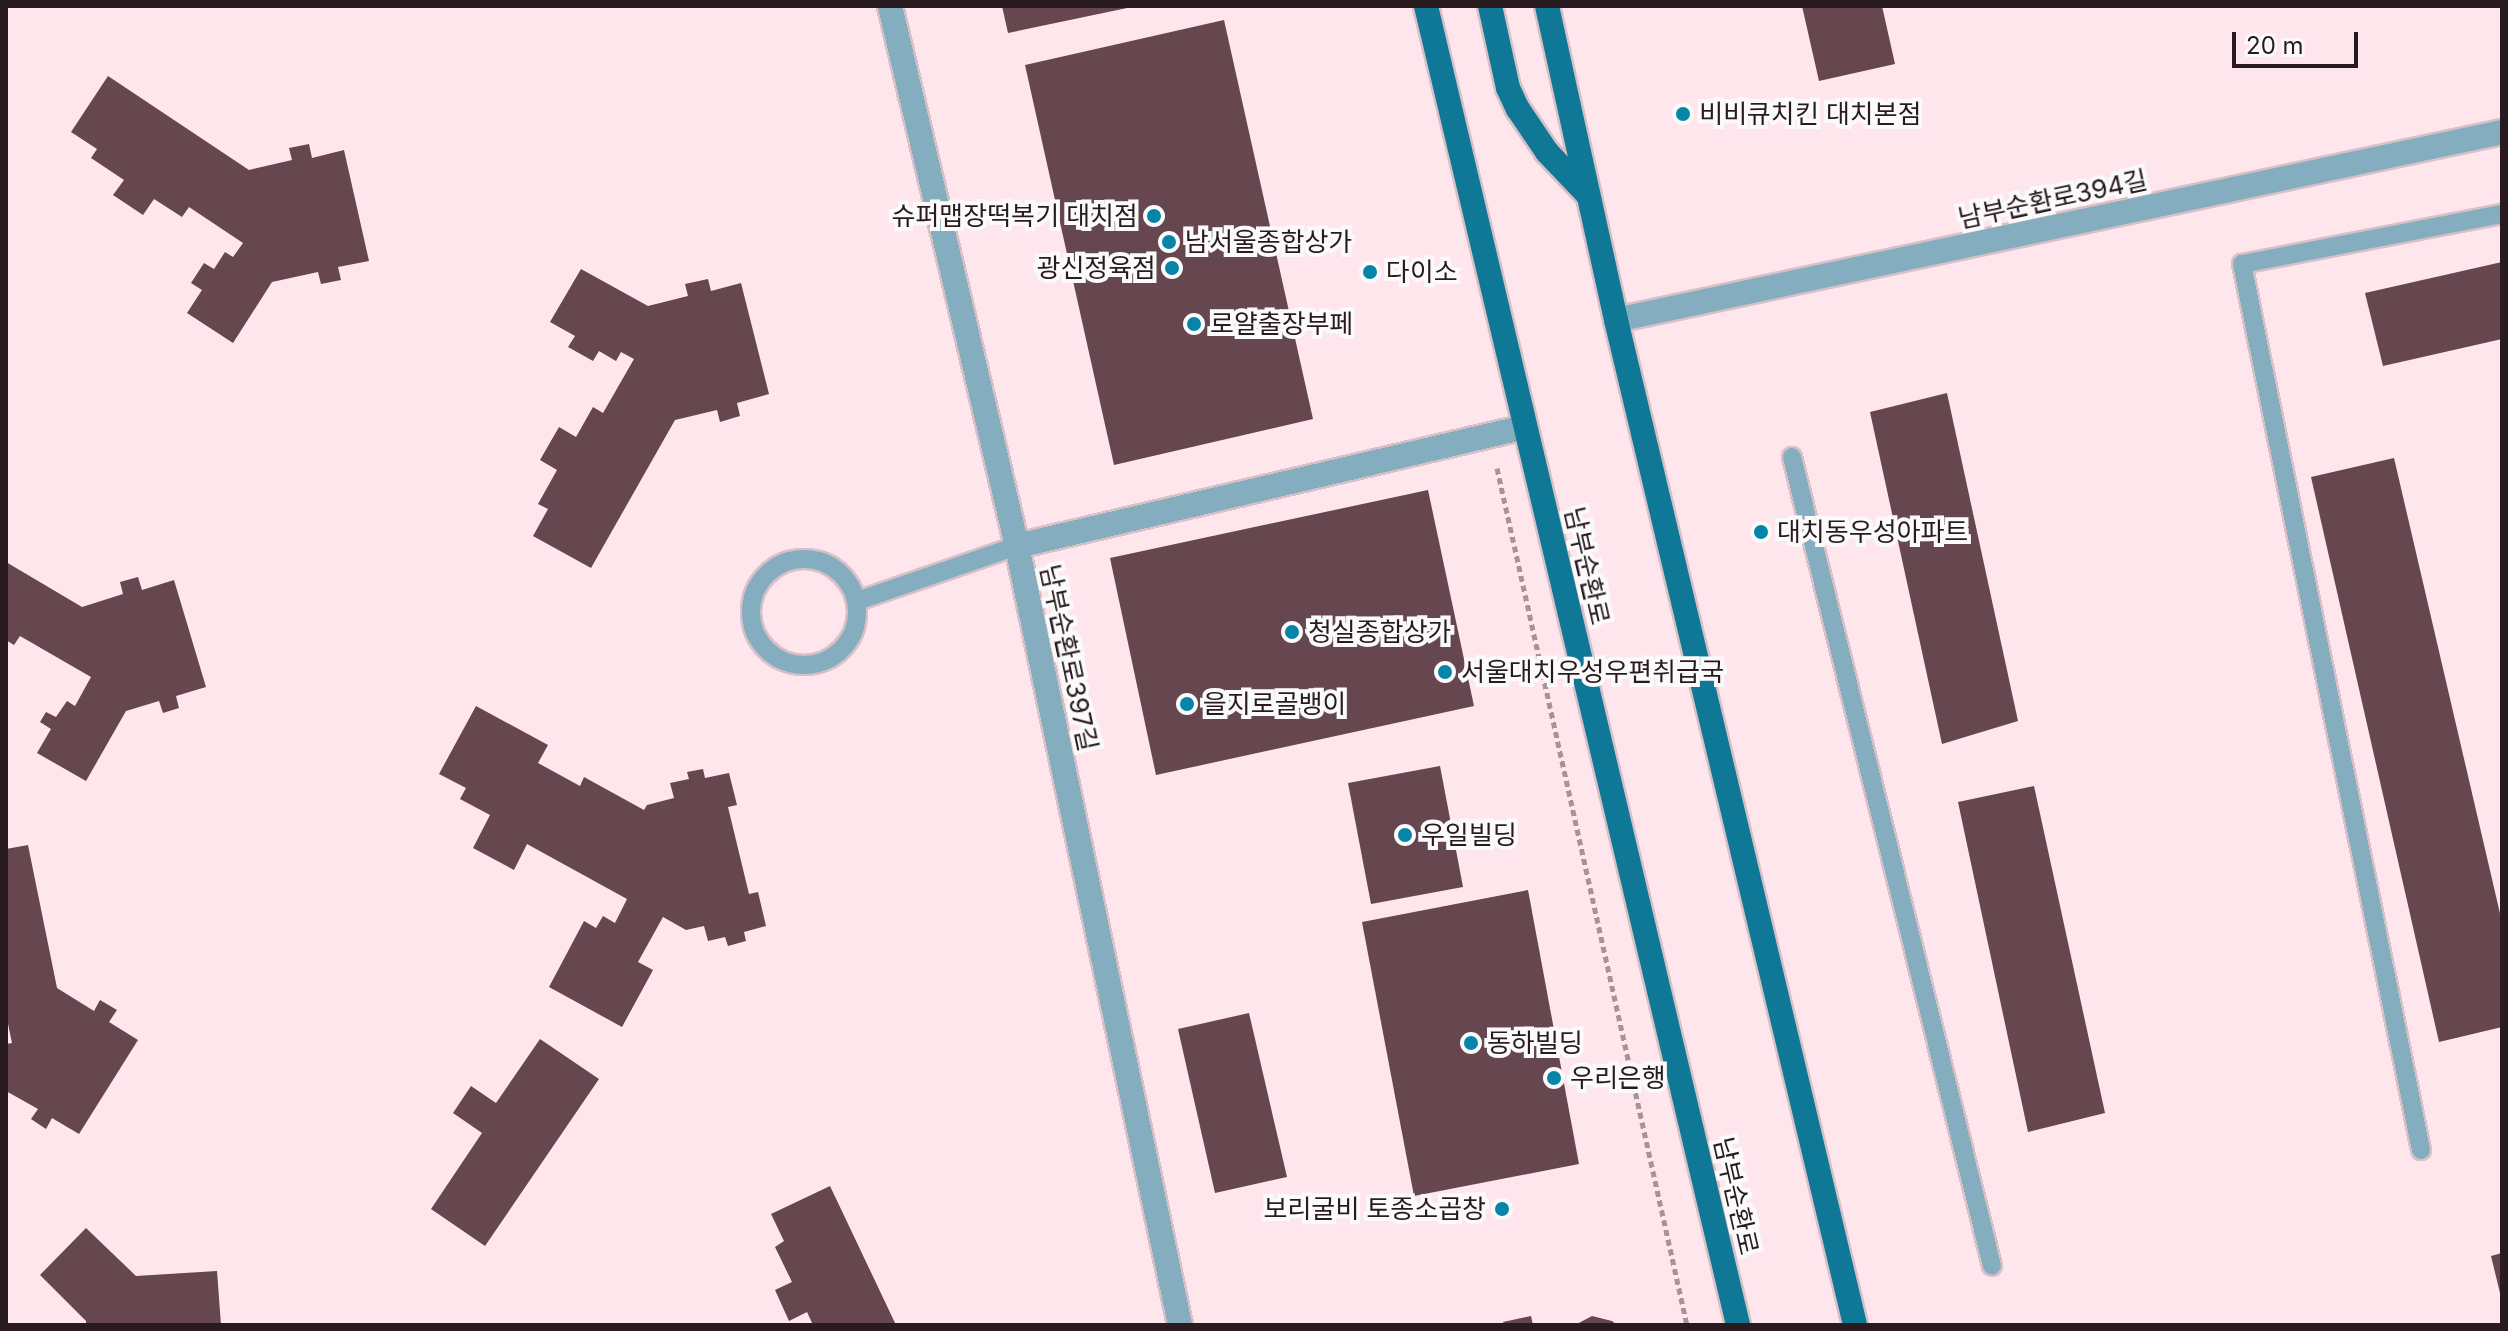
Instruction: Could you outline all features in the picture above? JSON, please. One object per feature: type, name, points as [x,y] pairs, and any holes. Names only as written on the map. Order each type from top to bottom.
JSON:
[{"type":"main road","name":"남부순환로","points":[[1426,6],[1738,1325]]},
{"type":"main road","points":[[1490,6],[1508,88],[1518,109],[1547,152],[1589,196]]},
{"type":"main road","points":[[1547,6],[1616,320],[1855,1325]]},
{"type":"street","name":"남부순환로397길","points":[[890,6],[1017,546],[1180,1325]]},
{"type":"street","name":"남부순환로394길","points":[[1616,320],[2502,132]]},
{"type":"street","points":[[1017,546],[1525,427]]},
{"type":"lane","points":[[2421,1150],[2242,264],[2502,214]]},
{"type":"lane","points":[[1792,457],[1992,1266]]},
{"type":"lane","points":[[857,601],[1017,546]]},
{"type":"lane","points":[[810,558],[826,562],[851,585],[857,601],[857,619],[852,637],[840,652],[808,666],[789,663],[772,655],[760,642],[752,626],[750,608],[755,591],[770,571],[792,559],[810,558]]},
{"type":"path","points":[[1490,436],[1687,1325]]},
{"type":"building","points":[[1002,6],[1132,6],[1132,7],[1008,33]]},
{"type":"building","points":[[1802,6],[1882,6],[1895,64],[1819,81]]},
{"type":"building","name":"남서울종합상가","points":[[1224,20],[1313,419],[1114,465],[1025,65]]},
{"type":"building","points":[[108,76],[249,170],[292,160],[289,148],[309,144],[312,158],[344,150],[369,261],[338,267],[341,280],[321,284],[318,272],[272,282],[233,343],[187,313],[202,290],[191,283],[204,263],[214,269],[225,252],[233,257],[243,243],[189,207],[182,217],[154,199],[143,215],[113,195],[124,180],[91,158],[97,149],[71,132]]},
{"type":"building","points":[[2502,262],[2502,339],[2383,366],[2365,293]]},
{"type":"building","points":[[581,269],[648,306],[688,296],[685,284],[708,279],[711,291],[741,283],[769,394],[737,403],[740,416],[720,422],[717,410],[675,420],[591,568],[533,536],[548,509],[538,504],[557,470],[540,460],[559,427],[576,437],[593,407],[603,413],[634,359],[621,352],[616,361],[599,351],[593,361],[568,347],[575,336],[550,322]]},
{"type":"building","points":[[1947,393],[2018,721],[1942,744],[1870,412]]},
{"type":"building","points":[[2394,458],[2502,922],[2502,1027],[2439,1042],[2311,477]]},
{"type":"building","name":"청실종합상가","points":[[1428,490],[1474,706],[1156,775],[1110,558]]},
{"type":"building","points":[[6,562],[82,607],[123,594],[120,582],[138,577],[142,590],[174,580],[206,687],[176,696],[179,708],[163,713],[159,701],[126,711],[86,781],[37,753],[51,729],[40,722],[46,712],[56,717],[67,701],[75,706],[91,677],[20,636],[14,645],[6,640]]},
{"type":"building","points":[[476,706],[548,745],[538,763],[580,786],[584,777],[644,810],[647,805],[674,798],[670,783],[689,779],[687,772],[703,769],[705,778],[729,773],[737,805],[728,807],[749,894],[758,892],[766,926],[744,932],[746,941],[728,946],[725,937],[708,941],[704,926],[686,930],[663,917],[638,962],[653,970],[622,1027],[549,987],[584,921],[596,928],[603,916],[615,923],[627,899],[527,844],[514,870],[473,848],[490,815],[460,799],[466,788],[439,774]]},
{"type":"building","name":"우일빌딩","points":[[1440,766],[1463,887],[1371,904],[1348,783]]},
{"type":"building","points":[[2034,786],[2105,1113],[2028,1132],[1958,802]]},
{"type":"building","points":[[28,845],[57,988],[94,1011],[100,1000],[117,1010],[109,1022],[138,1040],[79,1134],[52,1118],[46,1129],[31,1119],[38,1109],[6,1091],[6,1044],[12,1043],[6,1014],[6,849]]},
{"type":"building","name":"동하빌딩","points":[[1528,890],[1579,1164],[1414,1196],[1362,922]]},
{"type":"building","points":[[1249,1013],[1287,1177],[1215,1193],[1178,1029]]},
{"type":"building","points":[[540,1039],[599,1079],[485,1246],[431,1209],[482,1133],[453,1113],[471,1086],[496,1103]]},
{"type":"building","points":[[830,1186],[896,1325],[813,1325],[807,1312],[789,1321],[775,1290],[792,1282],[775,1247],[784,1241],[771,1214]]},
{"type":"building","points":[[86,1228],[136,1276],[217,1271],[221,1325],[86,1325],[86,1321],[40,1275]]},
{"type":"building","points":[[2502,1253],[2502,1297],[2501,1297],[2491,1256]]},
{"type":"building","points":[[1531,1316],[1533,1325],[1504,1325],[1503,1322]]},
{"type":"building","points":[[1592,1316],[1612,1321],[1617,1325],[1575,1325]]},
{"type":"place","name":"비비큐치킨 대치본점","points":[[1683,114]]},
{"type":"place","name":"슈퍼맵장떡복기 대치점","points":[[1154,216]]},
{"type":"place","name":"남서울종합상가","points":[[1169,242]]},
{"type":"place","name":"광신정육점","points":[[1172,268]]},
{"type":"place","name":"다이소","points":[[1370,272]]},
{"type":"place","name":"로얄출장부페","points":[[1194,324]]},
{"type":"place","name":"대치동우성아파트","points":[[1761,532]]},
{"type":"place","name":"청실종합상가","points":[[1292,632]]},
{"type":"place","name":"서울대치우성우편취급국","points":[[1445,672]]},
{"type":"place","name":"을지로골뱅이","points":[[1187,704]]},
{"type":"place","name":"우일빌딩","points":[[1405,835]]},
{"type":"place","name":"동하빌딩","points":[[1471,1043]]},
{"type":"place","name":"우리은행","points":[[1554,1078]]},
{"type":"place","name":"보리굴비 토종소곱창","points":[[1502,1209]]}]
